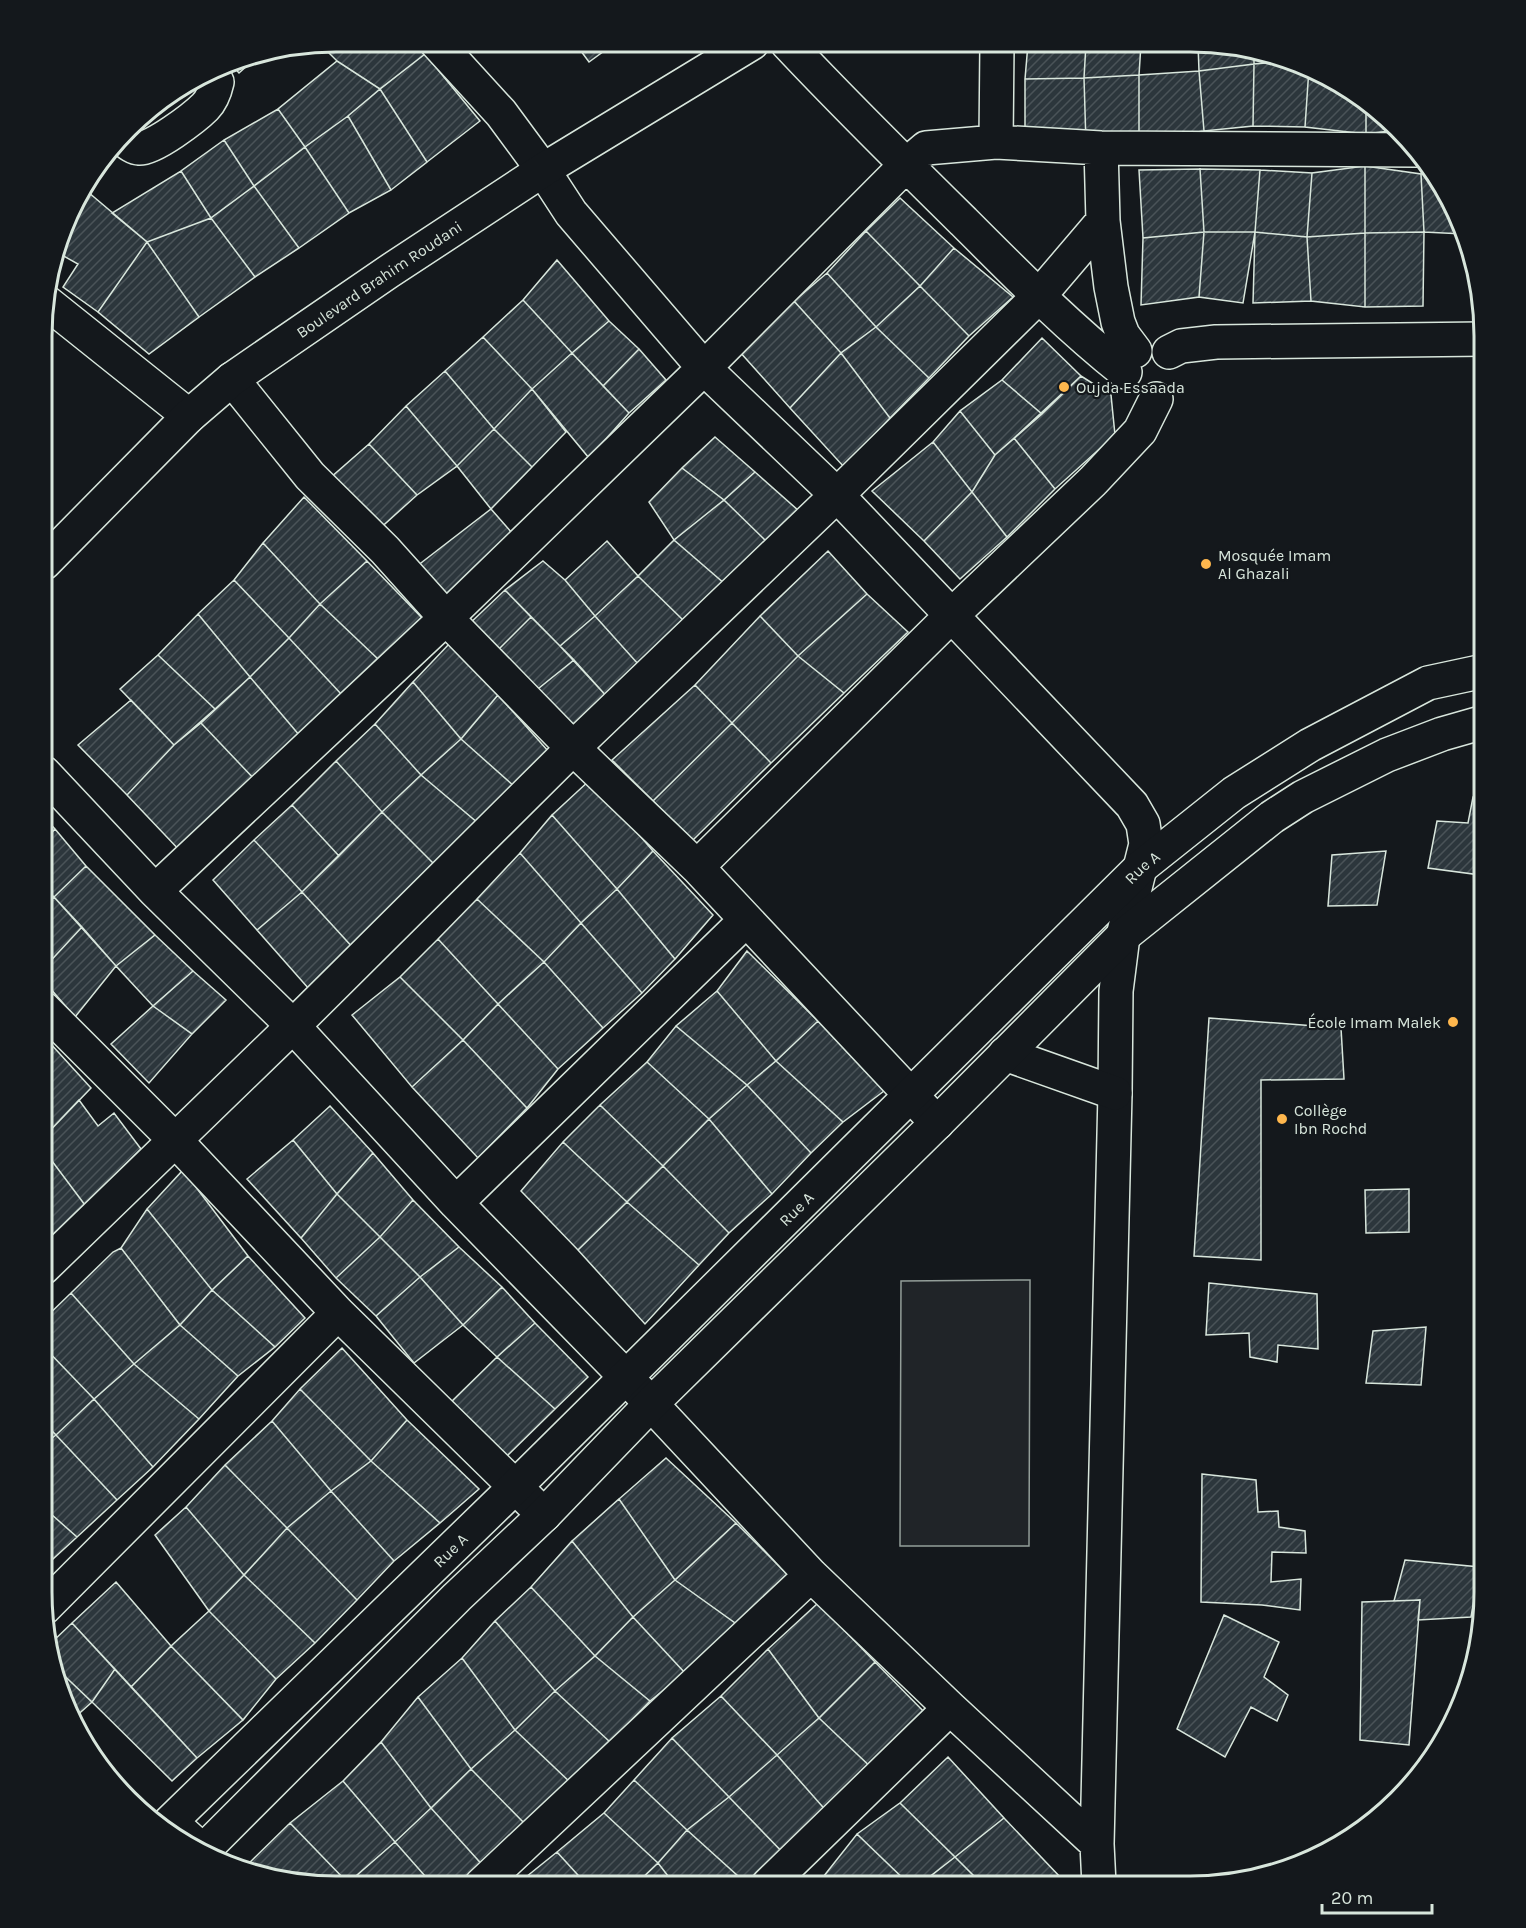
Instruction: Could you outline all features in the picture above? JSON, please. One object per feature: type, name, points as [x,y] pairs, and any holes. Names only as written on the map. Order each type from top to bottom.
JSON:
[{"type":"street","points":[[445,52],[501,114],[543,170],[571,213],[704,368],[837,495],[1132,805],[1143,824],[1146,844],[1123,936],[1116,991],[1097,1844],[1099,1876]]},
{"type":"street","name":"Boulevard Brahim Roudani","points":[[52,555],[189,416],[232,379],[543,170],[737,52]]},
{"type":"street","points":[[795,52],[854,115],[1074,330],[1130,361]]},
{"type":"street","points":[[996,142],[997,52]]},
{"type":"street","points":[[129,143],[137,148],[147,148],[159,141],[206,106],[214,94],[216,80]]},
{"type":"street","points":[[155,891],[446,618],[704,368],[906,165],[926,148],[996,142],[1101,148],[1404,150]]},
{"type":"street","points":[[1101,148],[1103,221],[1111,287],[1118,322],[1124,335],[1130,361],[1127,383],[1134,393],[1145,399],[1156,399],[1167,394],[1175,385],[1178,373],[1176,361],[1169,351],[1158,346],[1146,346],[1130,361]]},
{"type":"street","points":[[52,1259],[293,1026],[573,748],[837,495],[1039,296],[1103,221]]},
{"type":"street","points":[[54,308],[189,416]]},
{"type":"street","points":[[1169,351],[1181,346],[1216,342],[1474,339]]},
{"type":"street","points":[[232,379],[310,476],[385,550],[446,618],[573,748],[697,867],[937,1123]]},
{"type":"street","points":[[697,867],[951,616],[1093,481],[1140,431],[1156,399]]},
{"type":"street","name":"Rue A","points":[[170,1822],[515,1487],[1141,867],[1234,793],[1310,745],[1428,683],[1474,672]]},
{"type":"street","points":[[209,1845],[457,1597],[544,1515],[651,1404],[937,1123],[1123,936],[1272,818],[1303,797],[1387,755],[1442,734],[1474,725]]},
{"type":"street","points":[[52,782],[155,891],[293,1026],[456,1203],[626,1376],[811,1575],[1097,1844]]},
{"type":"street","points":[[456,1203],[746,920]]},
{"type":"street","points":[[52,1017],[175,1140],[338,1313],[544,1515]]},
{"type":"street","points":[[1005,1054],[1115,1093]]},
{"type":"street","points":[[52,1600],[338,1313]]},
{"type":"street","points":[[491,1876],[811,1575]]},
{"type":"street","points":[[777,1876],[950,1708]]},
{"type":"shaded area","points":[[1030,1280],[1029,1546],[900,1546],[901,1281]]},
{"type":"building","points":[[328,52],[423,52],[425,54],[380,89],[337,61]]},
{"type":"building","points":[[582,52],[603,52],[589,62]]},
{"type":"building","points":[[1027,52],[1086,52],[1084,78],[1025,79]]},
{"type":"building","points":[[1086,52],[1140,52],[1139,75],[1084,78]]},
{"type":"building","points":[[1198,52],[1254,60],[1254,64],[1199,71]]},
{"type":"building","points":[[425,54],[480,121],[427,162],[380,89]]},
{"type":"building","points":[[1254,60],[1266,63],[1254,64]]},
{"type":"building","points":[[337,61],[380,89],[305,147],[278,109]]},
{"type":"building","points":[[1266,63],[1308,79],[1305,127],[1253,126],[1254,64]]},
{"type":"building","points":[[1254,64],[1253,126],[1204,131],[1199,71]]},
{"type":"building","points":[[1199,71],[1204,131],[1139,140],[1139,75]]},
{"type":"building","points":[[1139,75],[1139,140],[1086,144],[1084,78]]},
{"type":"building","points":[[1084,78],[1086,144],[1025,139],[1025,79]]},
{"type":"building","points":[[1308,79],[1347,100],[1366,114],[1366,134],[1305,127]]},
{"type":"building","points":[[380,89],[427,162],[391,190],[348,116]]},
{"type":"building","points":[[278,109],[305,147],[254,186],[224,140]]},
{"type":"building","points":[[1366,114],[1385,131],[1366,134]]},
{"type":"building","points":[[348,116],[391,190],[349,213],[305,147]]},
{"type":"building","points":[[224,140],[254,186],[211,218],[181,171]]},
{"type":"building","points":[[305,147],[349,213],[299,248],[254,186]]},
{"type":"building","points":[[1365,166],[1421,174],[1424,232],[1365,233]]},
{"type":"building","points":[[1365,166],[1365,233],[1307,237],[1312,173]]},
{"type":"building","points":[[1200,169],[1204,232],[1143,238],[1139,170]]},
{"type":"building","points":[[1200,169],[1260,170],[1255,232],[1204,232]]},
{"type":"building","points":[[1260,170],[1312,173],[1307,237],[1255,232]]},
{"type":"building","points":[[181,171],[211,218],[147,242],[112,213]]},
{"type":"building","points":[[1421,174],[1444,211],[1454,234],[1424,232]]},
{"type":"building","points":[[254,186],[299,248],[255,277],[211,218]]},
{"type":"building","points":[[91,195],[147,242],[98,312],[63,287],[78,264],[64,256],[74,228]]},
{"type":"building","points":[[900,198],[954,248],[920,286],[866,231]]},
{"type":"building","points":[[211,218],[255,277],[199,317],[147,242]]},
{"type":"building","points":[[866,231],[920,286],[876,327],[827,273]]},
{"type":"building","points":[[1204,232],[1255,232],[1243,303],[1199,297]]},
{"type":"building","points":[[1204,232],[1199,297],[1141,305],[1143,238]]},
{"type":"building","points":[[1255,232],[1307,237],[1311,301],[1253,303]]},
{"type":"building","points":[[1424,232],[1423,306],[1365,307],[1365,233]]},
{"type":"building","points":[[1365,233],[1365,307],[1311,301],[1307,237]]},
{"type":"building","points":[[147,242],[199,317],[149,354],[98,312]]},
{"type":"building","points":[[954,248],[1013,297],[969,336],[920,286]]},
{"type":"building","points":[[557,260],[609,321],[572,353],[523,300]]},
{"type":"building","points":[[827,273],[876,327],[841,353],[794,301]]},
{"type":"building","points":[[920,286],[969,336],[929,378],[876,327]]},
{"type":"building","points":[[523,300],[572,353],[532,389],[483,337]]},
{"type":"building","points":[[794,301],[841,353],[790,408],[739,351]]},
{"type":"building","points":[[609,321],[639,349],[603,386],[572,353]]},
{"type":"building","points":[[876,327],[929,378],[890,418],[841,353]]},
{"type":"building","points":[[483,337],[532,389],[494,429],[445,371]]},
{"type":"building","points":[[1042,338],[1081,376],[1042,414],[1002,380]]},
{"type":"building","points":[[639,349],[666,380],[629,413],[603,386]]},
{"type":"building","points":[[572,353],[629,413],[589,458],[532,389]]},
{"type":"building","points":[[841,353],[890,418],[844,467],[790,408]]},
{"type":"building","points":[[445,371],[494,429],[457,466],[406,406]]},
{"type":"building","points":[[1081,376],[1111,395],[1115,435],[1055,489],[1014,438]]},
{"type":"building","points":[[1002,380],[1042,414],[995,455],[960,411]]},
{"type":"building","points":[[532,389],[566,432],[532,467],[494,429]]},
{"type":"building","points":[[406,406],[457,466],[417,495],[369,444]]},
{"type":"building","points":[[960,411],[995,455],[972,492],[933,442]]},
{"type":"building","points":[[494,429],[532,467],[491,509],[457,466]]},
{"type":"building","points":[[715,437],[755,472],[724,500],[682,468]]},
{"type":"building","points":[[1014,438],[1055,489],[1007,537],[972,492],[995,455]]},
{"type":"building","points":[[933,442],[972,492],[924,541],[872,491]]},
{"type":"building","points":[[369,444],[417,495],[376,532],[322,485]]},
{"type":"building","points":[[682,468],[724,500],[674,540],[649,502]]},
{"type":"building","points":[[755,472],[799,511],[767,542],[724,500]]},
{"type":"building","points":[[972,492],[1007,537],[960,579],[924,541]]},
{"type":"building","points":[[304,497],[367,561],[320,604],[263,543]]},
{"type":"building","points":[[724,500],[767,542],[725,584],[674,540]]},
{"type":"building","points":[[491,509],[512,533],[447,596],[417,566]]},
{"type":"building","points":[[674,540],[725,584],[684,621],[638,576]]},
{"type":"building","points":[[607,541],[638,576],[595,616],[565,580]]},
{"type":"building","points":[[263,543],[320,604],[289,638],[234,580]]},
{"type":"building","points":[[828,551],[867,594],[798,656],[760,616]]},
{"type":"building","points":[[367,561],[424,620],[378,659],[320,604]]},
{"type":"building","points":[[543,561],[565,580],[595,616],[560,646],[505,590]]},
{"type":"building","points":[[638,576],[684,621],[639,665],[595,616]]},
{"type":"building","points":[[234,580],[289,638],[250,677],[198,614]]},
{"type":"building","points":[[505,590],[531,617],[493,655],[467,626]]},
{"type":"building","points":[[867,594],[908,632],[844,693],[798,656]]},
{"type":"building","points":[[320,604],[378,659],[342,695],[289,638]]},
{"type":"building","points":[[198,614],[250,677],[215,709],[158,655]]},
{"type":"building","points":[[595,616],[639,665],[609,699],[560,646]]},
{"type":"building","points":[[760,616],[798,656],[732,723],[695,685]]},
{"type":"building","points":[[531,617],[574,660],[534,692],[493,655]]},
{"type":"building","points":[[289,638],[342,695],[300,736],[250,677]]},
{"type":"building","points":[[449,644],[498,695],[461,739],[413,682]]},
{"type":"building","points":[[158,655],[215,709],[174,745],[120,689]]},
{"type":"building","points":[[798,656],[844,693],[771,763],[732,723]]},
{"type":"building","points":[[574,660],[609,699],[574,735],[534,692]]},
{"type":"building","points":[[250,677],[300,736],[257,782],[201,723]]},
{"type":"building","points":[[413,682],[461,739],[421,775],[375,724]]},
{"type":"building","points":[[695,685],[732,723],[653,801],[612,760]]},
{"type":"building","points":[[498,695],[549,752],[515,787],[461,739]]},
{"type":"building","points":[[131,700],[174,745],[127,795],[78,745]]},
{"type":"building","points":[[201,723],[257,782],[183,854],[127,795],[174,745]]},
{"type":"building","points":[[732,723],[771,763],[693,840],[653,801]]},
{"type":"building","points":[[375,724],[421,775],[382,812],[336,761]]},
{"type":"building","points":[[461,739],[515,787],[478,823],[421,775]]},
{"type":"building","points":[[336,761],[382,812],[339,856],[292,805]]},
{"type":"building","points":[[421,775],[478,823],[434,864],[382,812]]},
{"type":"building","points":[[591,779],[653,851],[617,889],[552,815]]},
{"type":"building","points":[[1474,797],[1474,874],[1428,868],[1437,821],[1468,823]]},
{"type":"building","points":[[292,805],[339,856],[302,892],[254,840]]},
{"type":"building","points":[[382,812],[434,864],[355,950],[302,892]]},
{"type":"building","points":[[552,815],[617,889],[581,923],[520,853]]},
{"type":"building","points":[[55,829],[86,866],[54,897],[52,895],[52,832]]},
{"type":"building","points":[[254,840],[302,892],[257,930],[213,880]]},
{"type":"building","points":[[653,851],[713,915],[675,959],[617,889]]},
{"type":"building","points":[[1386,851],[1377,905],[1328,906],[1332,855]]},
{"type":"building","points":[[520,853],[581,923],[544,962],[477,899]]},
{"type":"building","points":[[86,866],[155,935],[116,966],[54,897]]},
{"type":"building","points":[[617,889],[675,959],[642,993],[581,923]]},
{"type":"building","points":[[302,892],[355,950],[309,989],[257,930]]},
{"type":"building","points":[[54,897],[82,927],[52,959],[52,899]]},
{"type":"building","points":[[477,899],[544,962],[498,1004],[438,939]]},
{"type":"building","points":[[581,923],[642,993],[603,1028],[544,962]]},
{"type":"building","points":[[82,927],[116,966],[75,1017],[52,990],[52,959]]},
{"type":"building","points":[[155,935],[193,971],[153,1006],[116,966]]},
{"type":"building","points":[[438,939],[498,1004],[463,1040],[400,977]]},
{"type":"building","points":[[747,951],[818,1021],[776,1061],[717,991]]},
{"type":"building","points":[[544,962],[603,1028],[558,1069],[498,1004]]},
{"type":"building","points":[[193,971],[226,1000],[192,1034],[153,1006]]},
{"type":"building","points":[[400,977],[463,1040],[412,1087],[352,1015]]},
{"type":"building","points":[[717,991],[776,1061],[747,1085],[676,1026]]},
{"type":"building","points":[[498,1004],[558,1069],[527,1108],[463,1040]]},
{"type":"building","points":[[153,1006],[192,1034],[149,1083],[111,1044]]},
{"type":"building","points":[[1209,1018],[1341,1028],[1344,1079],[1261,1080],[1261,1260],[1194,1256]]},
{"type":"building","points":[[818,1021],[884,1091],[843,1122],[776,1061]]},
{"type":"building","points":[[676,1026],[747,1085],[709,1119],[647,1062]]},
{"type":"building","points":[[463,1040],[527,1108],[478,1158],[412,1087]]},
{"type":"building","points":[[52,1045],[91,1088],[52,1129]]},
{"type":"building","points":[[776,1061],[843,1122],[811,1153],[747,1085]]},
{"type":"building","points":[[647,1062],[709,1119],[663,1166],[600,1105]]},
{"type":"building","points":[[747,1085],[811,1153],[772,1194],[709,1119]]},
{"type":"building","points":[[79,1100],[98,1126],[114,1113],[141,1149],[85,1205],[52,1161],[52,1128]]},
{"type":"building","points":[[600,1105],[663,1166],[627,1202],[563,1142]]},
{"type":"building","points":[[330,1106],[373,1153],[337,1194],[293,1140]]},
{"type":"building","points":[[709,1119],[772,1194],[729,1233],[663,1166]]},
{"type":"building","points":[[293,1140],[337,1194],[301,1238],[247,1179]]},
{"type":"building","points":[[563,1142],[627,1202],[578,1250],[521,1191]]},
{"type":"building","points":[[373,1153],[413,1200],[380,1237],[337,1194]]},
{"type":"building","points":[[52,1161],[85,1205],[52,1238]]},
{"type":"building","points":[[663,1166],[729,1233],[699,1265],[627,1202]]},
{"type":"building","points":[[183,1170],[248,1256],[212,1290],[147,1209]]},
{"type":"building","points":[[1409,1189],[1409,1232],[1366,1233],[1365,1190]]},
{"type":"building","points":[[337,1194],[380,1237],[336,1278],[301,1238]]},
{"type":"building","points":[[413,1200],[459,1247],[420,1277],[380,1237]]},
{"type":"building","points":[[627,1202],[699,1265],[645,1324],[578,1250]]},
{"type":"building","points":[[147,1209],[212,1290],[180,1325],[121,1248]]},
{"type":"building","points":[[380,1237],[420,1277],[376,1316],[336,1278]]},
{"type":"building","points":[[459,1247],[502,1287],[463,1325],[420,1277]]},
{"type":"building","points":[[121,1248],[180,1325],[134,1364],[71,1293],[113,1252]]},
{"type":"building","points":[[248,1256],[305,1318],[275,1347],[212,1290]]},
{"type":"building","points":[[420,1277],[463,1325],[414,1363],[376,1316]]},
{"type":"building","points":[[1209,1283],[1317,1294],[1318,1349],[1278,1345],[1277,1362],[1250,1357],[1249,1333],[1206,1335]]},
{"type":"building","points":[[502,1287],[535,1323],[497,1357],[463,1325]]},
{"type":"building","points":[[212,1290],[275,1347],[238,1376],[180,1325]]},
{"type":"building","points":[[71,1293],[134,1364],[94,1399],[52,1355],[52,1311]]},
{"type":"building","points":[[535,1323],[588,1377],[555,1409],[497,1357]]},
{"type":"building","points":[[180,1325],[238,1376],[199,1419],[134,1364]]},
{"type":"building","points":[[1426,1327],[1421,1385],[1366,1383],[1373,1331]]},
{"type":"building","points":[[342,1348],[407,1420],[371,1461],[300,1389]]},
{"type":"building","points":[[52,1355],[94,1399],[56,1435],[52,1431]]},
{"type":"building","points":[[497,1357],[555,1409],[505,1458],[449,1404]]},
{"type":"building","points":[[134,1364],[199,1419],[153,1467],[94,1399]]},
{"type":"building","points":[[300,1389],[371,1461],[331,1491],[272,1421]]},
{"type":"building","points":[[94,1399],[153,1467],[117,1500],[56,1435]]},
{"type":"building","points":[[407,1420],[479,1489],[440,1523],[371,1461]]},
{"type":"building","points":[[272,1421],[331,1491],[287,1528],[225,1465]]},
{"type":"building","points":[[56,1435],[117,1500],[77,1537],[52,1515],[52,1438]]},
{"type":"building","points":[[666,1458],[736,1523],[675,1580],[619,1499]]},
{"type":"building","points":[[371,1461],[440,1523],[394,1561],[331,1491]]},
{"type":"building","points":[[225,1465],[287,1528],[244,1575],[186,1507]]},
{"type":"building","points":[[1202,1474],[1256,1480],[1258,1512],[1278,1511],[1279,1527],[1305,1531],[1306,1553],[1272,1552],[1271,1582],[1301,1579],[1300,1610],[1262,1605],[1201,1602]]},
{"type":"building","points":[[331,1491],[394,1561],[357,1600],[287,1528]]},
{"type":"building","points":[[619,1499],[675,1580],[633,1617],[572,1541]]},
{"type":"building","points":[[186,1507],[244,1575],[209,1611],[155,1535]]},
{"type":"building","points":[[52,1515],[77,1537],[52,1560]]},
{"type":"building","points":[[736,1523],[788,1575],[738,1625],[675,1580]]},
{"type":"building","points":[[287,1528],[357,1600],[315,1643],[244,1575]]},
{"type":"building","points":[[572,1541],[633,1617],[595,1656],[531,1587]]},
{"type":"building","points":[[1405,1560],[1474,1566],[1471,1617],[1418,1620],[1420,1600],[1394,1601]]},
{"type":"building","points":[[244,1575],[315,1643],[276,1679],[209,1611]]},
{"type":"building","points":[[675,1580],[738,1625],[685,1673],[633,1617]]},
{"type":"building","points":[[116,1582],[171,1646],[131,1687],[72,1623]]},
{"type":"building","points":[[531,1587],[595,1656],[555,1691],[495,1621]]},
{"type":"building","points":[[1420,1600],[1409,1745],[1360,1740],[1362,1602]]},
{"type":"building","points":[[818,1603],[875,1662],[819,1718],[768,1649]]},
{"type":"building","points":[[209,1611],[276,1679],[243,1720],[171,1646]]},
{"type":"building","points":[[1224,1615],[1279,1642],[1264,1677],[1288,1695],[1277,1721],[1251,1707],[1225,1757],[1177,1729]]},
{"type":"building","points":[[633,1617],[685,1673],[650,1701],[595,1656]]},
{"type":"building","points":[[495,1621],[555,1691],[515,1730],[462,1658]]},
{"type":"building","points":[[72,1623],[115,1669],[92,1702],[66,1677],[57,1638]]},
{"type":"building","points":[[171,1646],[243,1720],[197,1758],[131,1687]]},
{"type":"building","points":[[768,1649],[819,1718],[777,1755],[721,1696]]},
{"type":"building","points":[[595,1656],[650,1701],[610,1742],[555,1691]]},
{"type":"building","points":[[462,1658],[515,1730],[471,1769],[418,1697]]},
{"type":"building","points":[[875,1662],[932,1720],[877,1773],[819,1718]]},
{"type":"building","points":[[115,1669],[197,1758],[172,1781],[92,1702]]},
{"type":"building","points":[[66,1677],[92,1702],[80,1713]]},
{"type":"building","points":[[555,1691],[610,1742],[572,1784],[515,1730]]},
{"type":"building","points":[[721,1696],[777,1755],[729,1797],[672,1738]]},
{"type":"building","points":[[418,1697],[471,1769],[431,1808],[381,1742]]},
{"type":"building","points":[[819,1718],[877,1773],[829,1814],[777,1755]]},
{"type":"building","points":[[515,1730],[572,1784],[527,1826],[471,1769]]},
{"type":"building","points":[[672,1738],[729,1797],[687,1830],[634,1780]]},
{"type":"building","points":[[381,1742],[431,1808],[395,1842],[343,1781]]},
{"type":"building","points":[[777,1755],[829,1814],[788,1858],[729,1797]]},
{"type":"building","points":[[948,1757],[1004,1818],[955,1857],[900,1803]]},
{"type":"building","points":[[471,1769],[527,1826],[486,1869],[431,1808]]},
{"type":"building","points":[[634,1780],[687,1830],[658,1863],[604,1813]]},
{"type":"building","points":[[343,1781],[395,1842],[356,1876],[341,1876],[290,1823]]},
{"type":"building","points":[[729,1797],[788,1858],[765,1876],[738,1876],[687,1830]]},
{"type":"building","points":[[900,1803],[955,1857],[931,1876],[901,1876],[857,1834]]},
{"type":"building","points":[[431,1808],[486,1869],[478,1876],[425,1876],[395,1842]]},
{"type":"building","points":[[604,1813],[658,1863],[644,1876],[579,1876],[557,1852]]},
{"type":"building","points":[[1004,1818],[1059,1876],[974,1876],[955,1857]]},
{"type":"building","points":[[290,1823],[341,1876],[300,1873],[250,1862]]},
{"type":"building","points":[[687,1830],[738,1876],[668,1876],[658,1863]]},
{"type":"building","points":[[857,1834],[901,1876],[824,1876]]},
{"type":"building","points":[[395,1842],[425,1876],[356,1876]]},
{"type":"building","points":[[557,1852],[579,1876],[527,1876]]},
{"type":"building","points":[[955,1857],[974,1876],[931,1876]]},
{"type":"building","points":[[658,1863],[668,1876],[644,1876]]},
{"type":"place","name":"Oujda Essaada","points":[[1064,387]]},
{"type":"place","name":"Mosquée Imam Al Ghazali","points":[[1206,564]]},
{"type":"place","name":"École Imam Malek","points":[[1453,1022]]},
{"type":"place","name":"Collège Ibn Rochd","points":[[1282,1119]]}]
